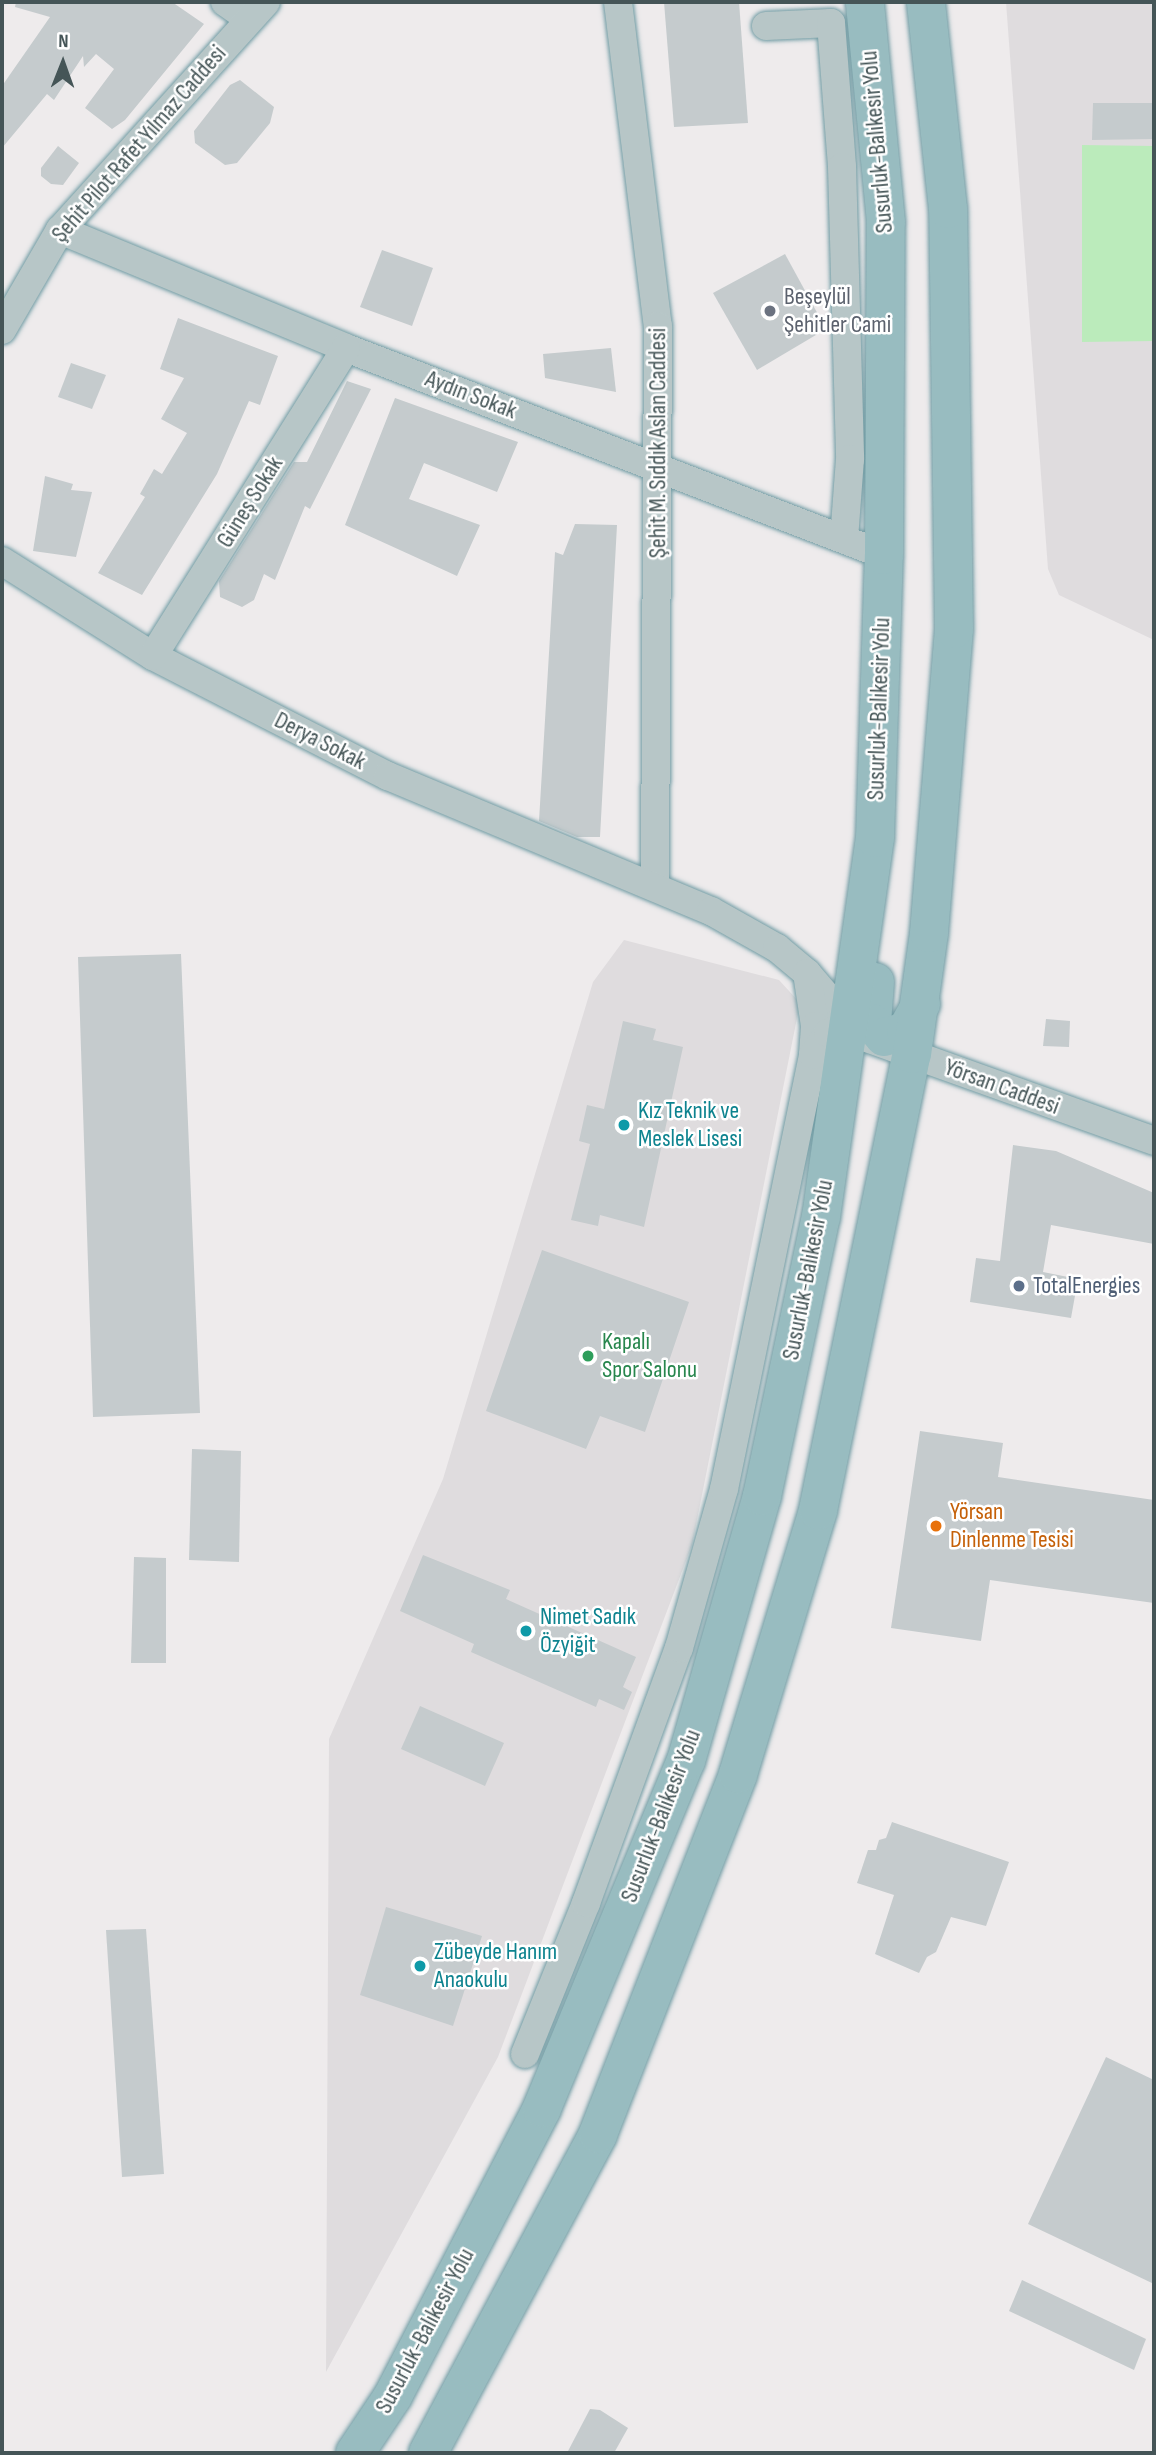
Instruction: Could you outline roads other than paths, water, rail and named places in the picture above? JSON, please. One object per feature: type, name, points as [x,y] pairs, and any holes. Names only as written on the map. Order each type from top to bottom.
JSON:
[{"type":"highway","name":"Susurluk-Balıkesir Yolu","points":[[355,2453],[393,2396],[542,2108],[687,1761],[762,1496],[821,1217],[850,1032],[875,838],[884,555],[886,222],[865,2]]},
{"type":"highway","points":[[428,2453],[598,2134],[738,1774],[818,1510],[912,1054],[921,1003],[954,629],[948,209],[926,2]]},
{"type":"highway","points":[[879,703],[895,789],[871,1009],[876,1032],[884,1037],[897,1037],[906,1031],[921,1003]]},
{"type":"street","points":[[225,2],[257,10]]},
{"type":"street","name":"Şehit M. Sıddık Aslan Caddesi","points":[[618,2],[658,326],[660,466],[655,887]]},
{"type":"street","name":"Şehit Pilot Rafet Yılmaz Caddesi","points":[[2,330],[60,230],[257,10]]},
{"type":"street","points":[[766,26],[831,23],[842,167],[850,459],[844,538]]},
{"type":"street","name":"Aydın Sokak","points":[[60,230],[346,348],[660,466],[884,555]]},
{"type":"street","name":"Güneş Sokak","points":[[153,656],[346,348]]},
{"type":"street","name":"Derya Sokak","points":[[2,561],[153,656],[388,776],[722,917],[777,948],[807,973],[843,1015],[850,1032]]},
{"type":"street","points":[[525,2054],[586,1903],[679,1648],[724,1489],[813,1055],[815,1026],[807,973]]},
{"type":"street","points":[[813,1055],[828,1033],[850,1032]]},
{"type":"street","name":"Yörsan Caddesi","points":[[850,1032],[1154,1141]]},
{"type":"place","name":"Beşeylül Şehitler Cami","points":[[770,311]]},
{"type":"place","name":"Kız Teknik ve Meslek Lisesi","points":[[624,1125]]},
{"type":"place","name":"TotalEnergies","points":[[1019,1286]]},
{"type":"place","name":"Kapalı Spor Salonu","points":[[588,1356]]},
{"type":"place","name":"Yörsan Dinlenme Tesisi","points":[[936,1526]]},
{"type":"place","name":"Nimet Sadık Özyiğit","points":[[526,1631]]},
{"type":"place","name":"Zübeyde Hanım Anaokulu","points":[[420,1966]]}]
